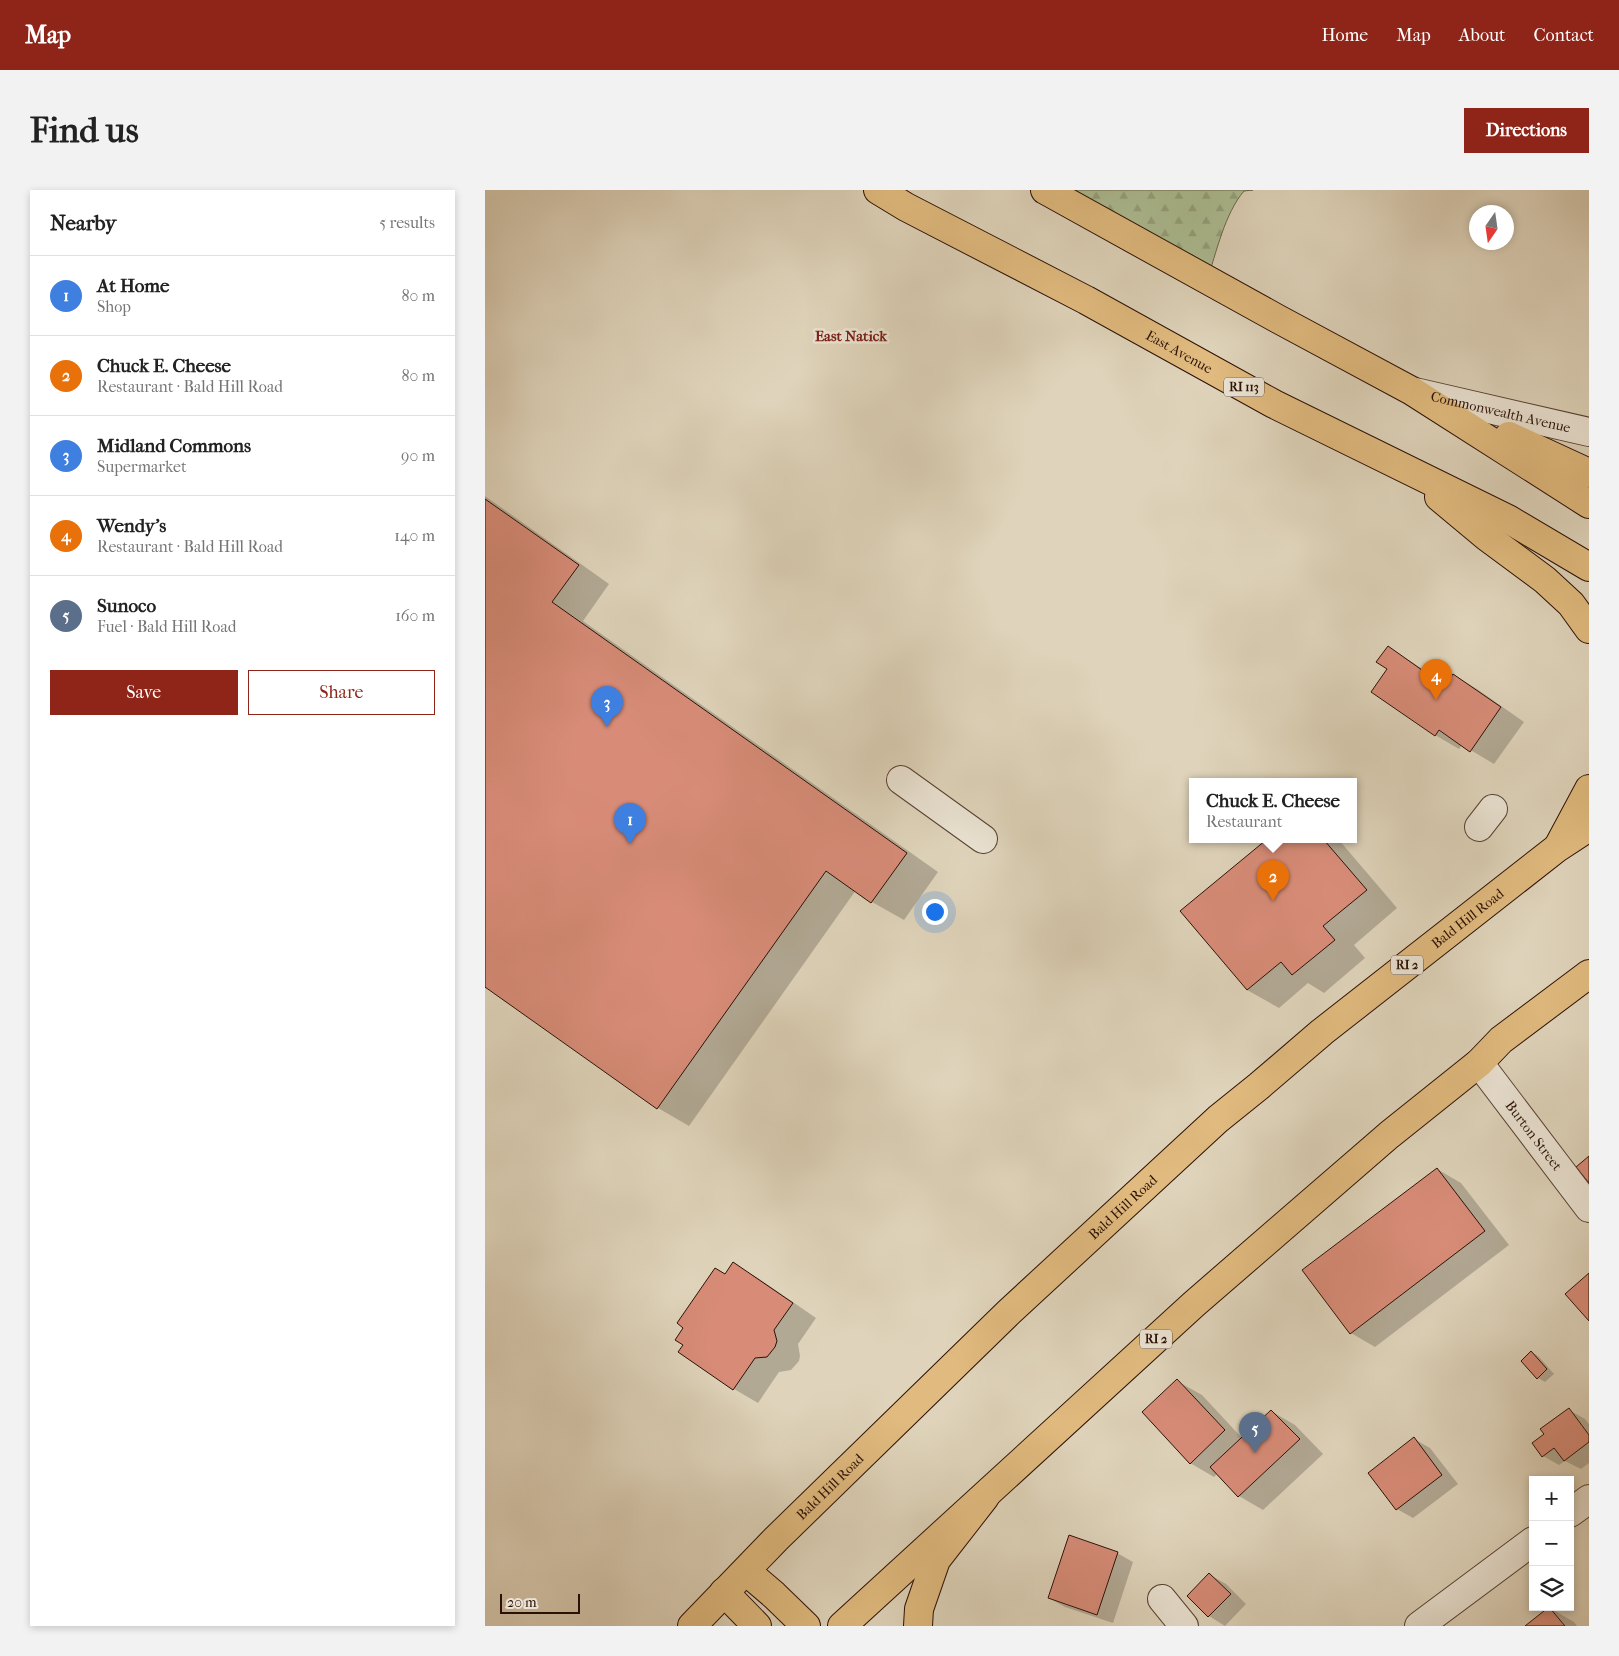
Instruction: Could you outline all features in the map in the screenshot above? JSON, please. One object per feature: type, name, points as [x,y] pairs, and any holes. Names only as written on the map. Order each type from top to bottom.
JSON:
[{"type":"main road","name":"East Avenue","points":[[878,190],[906,207],[1086,300],[1274,404],[1508,519],[1589,567]]},
{"type":"main road","points":[[1045,190],[1412,391],[1589,473]]},
{"type":"main road","points":[[1412,391],[1589,504]]},
{"type":"main road","points":[[1405,469],[1487,537],[1545,580],[1571,604],[1589,629]]},
{"type":"main road","points":[[1557,848],[1589,789]]},
{"type":"main road","name":"Bald Hill Road","points":[[692,1626],[776,1539],[1009,1312],[1217,1119],[1259,1086],[1321,1032],[1557,848],[1589,826]]},
{"type":"main road","name":"RI 2","points":[[842,1626],[1194,1304],[1389,1135],[1479,1063],[1501,1040],[1589,974]]},
{"type":"main road","points":[[918,1626],[919,1609],[936,1560],[985,1497]]},
{"type":"main road","points":[[746,1571],[806,1626]]},
{"type":"main road","points":[[724,1592],[757,1626]]},
{"type":"street","name":"Commonwealth Avenue","points":[[1412,391],[1589,432]]},
{"type":"street","points":[[901,780],[983,839]]},
{"type":"street","name":"Burton Street","points":[[1479,1063],[1589,1208]]},
{"type":"street","points":[[1574,1510],[1589,1498]]},
{"type":"street","points":[[1419,1626],[1529,1544]]},
{"type":"street","points":[[1162,1599],[1184,1626]]},
{"type":"green space","points":[[1037,190],[1253,190],[1244,191],[1231,210],[1207,281]]},
{"type":"building","points":[[485,499],[579,565],[552,602],[907,853],[871,903],[826,871],[657,1109],[485,987]]},
{"type":"building","points":[[1388,646],[1429,675],[1426,679],[1441,690],[1453,674],[1501,707],[1470,752],[1439,730],[1435,736],[1371,692],[1387,669],[1376,662]]},
{"type":"building","points":[[1262,843],[1327,843],[1367,890],[1323,926],[1335,940],[1292,975],[1281,962],[1247,990],[1180,911]]},
{"type":"building","points":[[1589,1156],[1589,1183],[1576,1167]]},
{"type":"building","points":[[1437,1168],[1485,1231],[1350,1334],[1302,1270]]},
{"type":"building","points":[[733,1262],[793,1303],[774,1330],[777,1341],[775,1347],[767,1357],[755,1358],[733,1390],[678,1352],[683,1345],[675,1340],[683,1328],[677,1323],[715,1268],[725,1274]]},
{"type":"building","points":[[1589,1273],[1589,1321],[1565,1294]]},
{"type":"building","points":[[1531,1351],[1547,1369],[1537,1379],[1521,1361]]},
{"type":"building","points":[[1177,1379],[1225,1430],[1190,1464],[1142,1412]]},
{"type":"building","points":[[1569,1408],[1589,1435],[1589,1442],[1564,1461],[1554,1448],[1542,1457],[1532,1443],[1544,1434],[1540,1429]]},
{"type":"building","points":[[1271,1410],[1300,1439],[1238,1497],[1210,1467]]},
{"type":"building","points":[[1414,1437],[1442,1475],[1396,1510],[1368,1473]]},
{"type":"building","points":[[1069,1535],[1118,1552],[1097,1615],[1048,1598]]},
{"type":"building","points":[[1209,1573],[1231,1594],[1208,1617],[1187,1596]]},
{"type":"building","points":[[1544,1611],[1552,1611],[1565,1626],[1525,1626]]},
{"type":"place","name":"Wendy's","points":[[1436,700]]},
{"type":"place","name":"Midland Commons","points":[[607,727]]},
{"type":"place","name":"At Home","points":[[630,844]]},
{"type":"place","name":"Chuck E. Cheese","points":[[1273,901]]},
{"type":"place","name":"Sunoco","points":[[1255,1453]]},
{"type":"district","name":"East Natick","points":[[851,336]]}]
